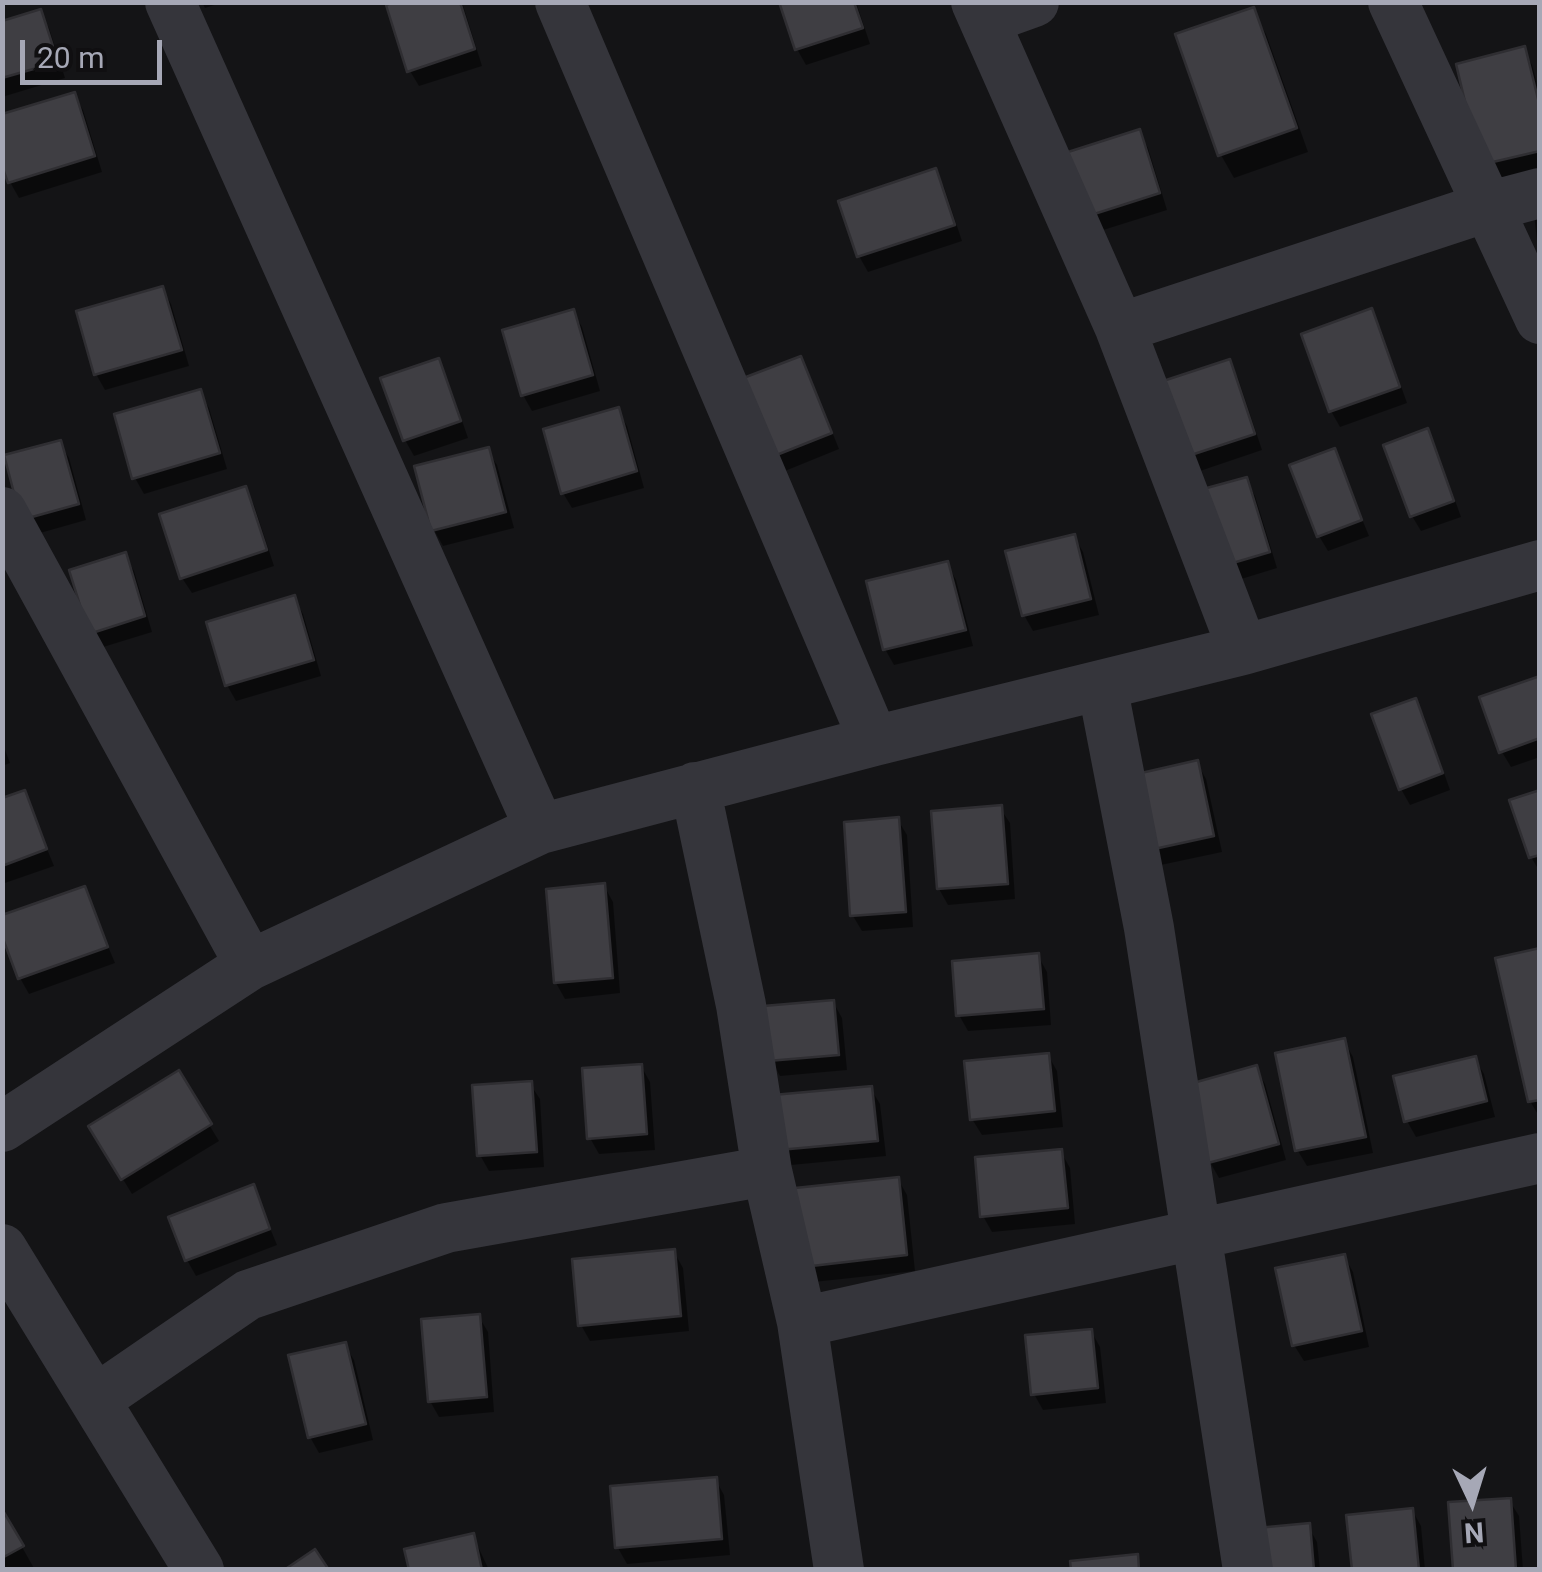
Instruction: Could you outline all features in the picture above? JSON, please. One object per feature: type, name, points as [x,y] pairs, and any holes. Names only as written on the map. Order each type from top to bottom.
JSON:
[{"type":"street","points":[[170,2],[540,829]]},
{"type":"street","points":[[560,2],[874,741]]},
{"type":"street","points":[[1034,2],[980,11],[1120,328],[1244,650]]},
{"type":"street","points":[[1393,2],[1540,319]]},
{"type":"street","points":[[1120,328],[1487,207],[1540,194]]},
{"type":"street","points":[[2,512],[250,966]]},
{"type":"street","points":[[2,1128],[250,966],[540,829],[1244,650],[1540,565]]},
{"type":"street","points":[[1102,685],[1149,928],[1248,1570]]},
{"type":"street","points":[[696,787],[741,1005],[767,1171],[802,1322],[838,1570]]},
{"type":"street","points":[[802,1322],[1540,1158]]},
{"type":"street","points":[[96,1400],[248,1295],[446,1228],[767,1171]]},
{"type":"street","points":[[2,1249],[199,1570]]},
{"type":"building","points":[[460,2],[475,49],[407,72],[386,5]]},
{"type":"building","points":[[779,2],[854,2],[863,28],[795,50]]},
{"type":"building","points":[[1254,7],[1297,128],[1218,156],[1175,34]]},
{"type":"building","points":[[41,9],[58,62],[2,78],[2,21]]},
{"type":"building","points":[[1525,46],[1540,107],[1540,151],[1480,165],[1456,64]]},
{"type":"building","points":[[75,92],[95,156],[8,183],[2,166],[2,114]]},
{"type":"building","points":[[1140,129],[1160,193],[1088,216],[1068,152]]},
{"type":"building","points":[[936,168],[955,225],[857,257],[838,201]]},
{"type":"building","points":[[163,286],[182,350],[94,375],[76,311]]},
{"type":"building","points":[[1372,308],[1400,387],[1329,412],[1301,334]]},
{"type":"building","points":[[574,309],[593,375],[521,396],[502,330]]},
{"type":"building","points":[[801,356],[832,433],[769,458],[738,380]]},
{"type":"building","points":[[439,358],[461,421],[403,441],[380,378]]},
{"type":"building","points":[[1230,359],[1255,434],[1185,457],[1160,382]]},
{"type":"building","points":[[201,389],[220,453],[132,479],[114,414]]},
{"type":"building","points":[[619,407],[637,471],[561,494],[543,429]]},
{"type":"building","points":[[1428,428],[1454,501],[1410,517],[1383,445]]},
{"type":"building","points":[[61,440],[79,504],[21,520],[4,455]]},
{"type":"building","points":[[489,447],[506,512],[431,531],[414,466]]},
{"type":"building","points":[[1335,448],[1362,520],[1317,537],[1289,465]]},
{"type":"building","points":[[1247,477],[1270,552],[1226,565],[1203,489]]},
{"type":"building","points":[[246,486],[267,550],[180,579],[159,514]]},
{"type":"building","points":[[1075,534],[1091,599],[1022,616],[1005,551]]},
{"type":"building","points":[[126,552],[145,616],[89,634],[69,570]]},
{"type":"building","points":[[948,561],[966,630],[883,650],[866,581]]},
{"type":"building","points":[[295,595],[314,660],[225,686],[206,622]]},
{"type":"building","points":[[1540,676],[1540,738],[1499,753],[1479,697]]},
{"type":"building","points":[[1416,698],[1443,773],[1399,790],[1371,714]]},
{"type":"building","points":[[1198,760],[1214,836],[1145,851],[1128,776]]},
{"type":"building","points":[[25,790],[47,849],[2,866],[2,798]]},
{"type":"building","points":[[1540,790],[1540,855],[1529,858],[1509,800]]},
{"type":"building","points":[[1002,805],[1008,884],[937,889],[931,811]]},
{"type":"building","points":[[899,817],[906,912],[850,916],[844,822]]},
{"type":"building","points":[[605,883],[613,978],[554,983],[546,889]]},
{"type":"building","points":[[85,886],[108,947],[18,979],[2,936],[2,915]]},
{"type":"building","points":[[1540,948],[1540,1100],[1528,1102],[1495,958]]},
{"type":"building","points":[[1039,953],[1044,1009],[956,1016],[952,961]]},
{"type":"building","points":[[834,1000],[839,1055],[768,1061],[763,1006]]},
{"type":"building","points":[[1345,1038],[1366,1137],[1295,1151],[1275,1053]]},
{"type":"building","points":[[1049,1053],[1055,1111],[970,1120],[964,1061]]},
{"type":"building","points":[[1476,1056],[1487,1101],[1404,1122],[1393,1076]]},
{"type":"building","points":[[642,1064],[647,1134],[587,1139],[582,1068]]},
{"type":"building","points":[[1257,1065],[1279,1144],[1208,1163],[1186,1085]]},
{"type":"building","points":[[179,1070],[212,1124],[121,1180],[88,1126]]},
{"type":"building","points":[[532,1081],[537,1152],[477,1156],[472,1085]]},
{"type":"building","points":[[872,1086],[878,1141],[779,1150],[773,1095]]},
{"type":"building","points":[[1062,1149],[1068,1208],[980,1217],[975,1157]]},
{"type":"building","points":[[899,1177],[907,1255],[803,1267],[795,1188]]},
{"type":"building","points":[[254,1184],[270,1229],[185,1261],[168,1217]]},
{"type":"building","points":[[675,1249],[681,1316],[578,1326],[572,1259]]},
{"type":"building","points":[[1345,1254],[1362,1331],[1292,1346],[1275,1268]]},
{"type":"building","points":[[480,1314],[487,1397],[428,1402],[421,1319]]},
{"type":"building","points":[[1092,1329],[1098,1388],[1031,1395],[1025,1335]]},
{"type":"building","points":[[346,1342],[366,1424],[308,1438],[288,1355]]},
{"type":"building","points":[[717,1477],[722,1539],[615,1548],[610,1486]]},
{"type":"building","points":[[1511,1498],[1516,1570],[1453,1570],[1448,1502]]},
{"type":"building","points":[[1413,1508],[1419,1570],[1352,1570],[1346,1515]]},
{"type":"building","points":[[2,1509],[24,1546],[2,1558]]},
{"type":"building","points":[[1310,1523],[1314,1570],[1250,1570],[1246,1529]]},
{"type":"building","points":[[474,1533],[482,1570],[409,1570],[404,1549]]},
{"type":"building","points":[[315,1549],[329,1570],[284,1570]]},
{"type":"building","points":[[1138,1554],[1139,1570],[1071,1570],[1070,1561]]}]
